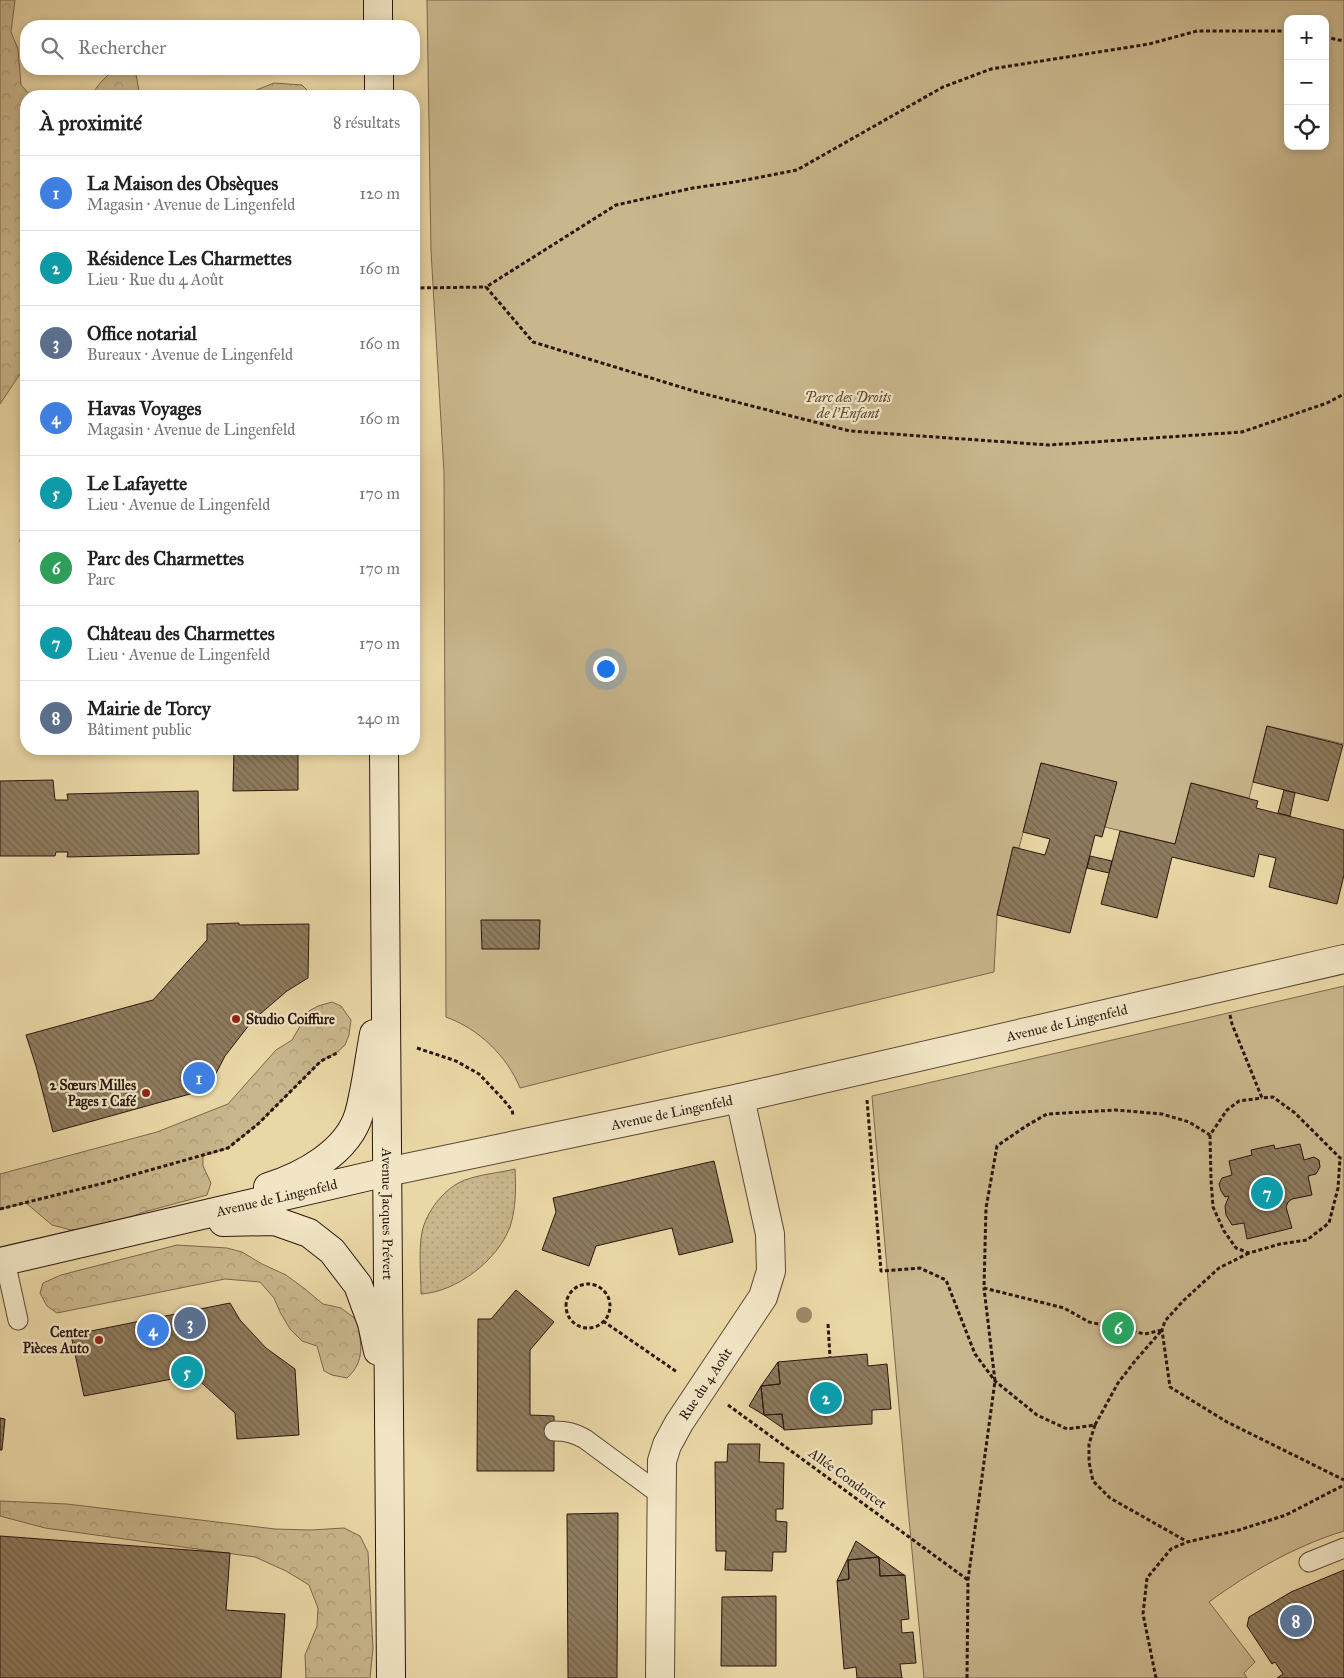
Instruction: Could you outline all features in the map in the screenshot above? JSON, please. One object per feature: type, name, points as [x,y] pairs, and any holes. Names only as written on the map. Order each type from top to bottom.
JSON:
[{"type":"street","points":[[378,0],[378,20]]},
{"type":"street","points":[[379,75],[379,90]]},
{"type":"street","name":"Avenue Jacques Prévert","points":[[384,755],[386,959],[378,1047],[387,1172],[391,1678]]},
{"type":"street","name":"Avenue de Lingenfeld","points":[[3,1261],[387,1172],[740,1098],[1344,959]]},
{"type":"street","points":[[169,1223],[225,1201],[282,1182],[328,1158],[347,1138],[359,1116],[378,1047]]},
{"type":"street","name":"Rue du 4 Août","points":[[660,1678],[662,1461],[666,1445],[763,1297],[771,1272],[770,1234],[740,1098]]},
{"type":"street","points":[[169,1223],[275,1222],[308,1234],[332,1251],[358,1285],[372,1322],[389,1408]]},
{"type":"lane","points":[[3,1261],[18,1320]]},
{"type":"lane","points":[[554,1431],[566,1430],[573,1432],[662,1494]]},
{"type":"lane","points":[[1309,1562],[1344,1548]]},
{"type":"path","points":[[420,288],[486,287],[616,205],[693,188],[797,170],[944,87],[991,69],[1149,44],[1197,31],[1284,31]]},
{"type":"path","points":[[1329,38],[1344,41]]},
{"type":"path","points":[[486,287],[533,342],[697,392],[850,432],[1049,445],[1242,432],[1327,403],[1344,394]]},
{"type":"path","points":[[1232,1024],[1262,1098]]},
{"type":"path","points":[[0,1210],[228,1148],[258,1124],[321,1061],[336,1052],[378,1047],[414,1048],[456,1060],[479,1074],[512,1110]]},
{"type":"path","points":[[866,1092],[882,1271],[920,1268],[946,1280],[975,1354],[995,1381],[1037,1415],[1067,1429],[1095,1425]]},
{"type":"path","points":[[1186,1542],[1110,1498],[1093,1481],[1089,1462],[1089,1444],[1095,1425],[1118,1383],[1162,1330],[1165,1321],[1183,1301],[1219,1268],[1249,1253],[1280,1244],[1307,1240],[1329,1223],[1338,1188],[1342,1158],[1295,1113],[1273,1097],[1239,1101],[1227,1110],[1210,1134],[1211,1180],[1214,1206],[1224,1230],[1236,1248],[1249,1253]]},
{"type":"path","points":[[967,1678],[968,1580],[995,1381],[984,1288],[986,1208],[997,1146],[1047,1114],[1116,1110],[1162,1114],[1189,1122],[1210,1134]]},
{"type":"path","points":[[588,1284],[595,1285],[601,1289],[609,1301],[608,1315],[603,1321],[591,1328],[584,1328],[572,1320],[566,1308],[566,1300],[574,1289],[588,1284]]},
{"type":"path","points":[[984,1288],[1064,1308],[1089,1322],[1145,1334],[1162,1330]]},
{"type":"path","points":[[603,1321],[682,1375]]},
{"type":"path","points":[[828,1324],[830,1357]]},
{"type":"path","points":[[1162,1330],[1170,1387],[1226,1422],[1344,1480]]},
{"type":"path","name":"Allée Condorcet","points":[[722,1400],[968,1580]]},
{"type":"path","points":[[1156,1678],[1143,1614],[1147,1578],[1171,1549],[1186,1542],[1239,1530],[1286,1515],[1344,1485]]},
{"type":"green space","points":[[0,0],[15,0],[11,32],[18,49],[21,85],[26,90],[20,90],[20,374],[0,404]]},
{"type":"green space","name":"Parc des Droits de l’Enfant","points":[[427,0],[1344,0],[1344,744],[1267,726],[1249,798],[1191,783],[1175,844],[1105,827],[1116,782],[1041,763],[1019,848],[1013,847],[997,915],[994,972],[685,1046],[520,1088],[508,1065],[491,1045],[470,1029],[446,1017],[444,473],[431,251]]},
{"type":"green space","points":[[108,75],[136,75],[139,90],[95,90]]},
{"type":"green space","points":[[274,83],[302,85],[307,90],[256,90]]},
{"type":"green space","points":[[1344,986],[1344,1531],[1291,1552],[1240,1580],[1209,1602],[1255,1662],[1244,1673],[1247,1678],[924,1678],[872,1096]]},
{"type":"green space","points":[[332,1002],[341,1006],[351,1020],[349,1035],[345,1045],[336,1053],[321,1061],[258,1124],[228,1148],[203,1156],[203,1166],[211,1183],[207,1195],[144,1212],[103,1227],[71,1230],[52,1225],[26,1203],[0,1209],[0,1174],[157,1132],[228,1104],[276,1050],[292,1040],[309,1011]]},
{"type":"green space","points":[[515,1169],[515,1198],[512,1220],[504,1240],[496,1252],[461,1281],[434,1292],[421,1294],[421,1235],[429,1213],[439,1199],[451,1188],[465,1180]]},
{"type":"green space","points":[[177,1245],[227,1248],[242,1252],[286,1275],[323,1304],[341,1308],[357,1320],[360,1336],[360,1358],[353,1372],[347,1378],[324,1371],[317,1346],[302,1341],[290,1329],[274,1298],[260,1282],[225,1279],[57,1313],[47,1306],[40,1293],[43,1283],[61,1275]]},
{"type":"green space","points":[[0,1501],[67,1504],[275,1529],[311,1530],[344,1528],[360,1536],[368,1552],[373,1648],[370,1678],[306,1678],[305,1655],[317,1626],[318,1608],[309,1585],[286,1571],[255,1557],[45,1528],[0,1516]]},
{"type":"building","points":[[1267,726],[1343,745],[1328,801],[1253,782]]},
{"type":"building","points":[[234,755],[298,755],[298,790],[233,791]]},
{"type":"building","points":[[1041,763],[1117,782],[1102,837],[1095,835],[1070,933],[997,915],[1013,847],[1045,855],[1050,839],[1023,832]]},
{"type":"building","points":[[53,780],[55,800],[68,800],[67,794],[198,791],[199,854],[67,857],[68,852],[56,852],[55,856],[0,856],[0,781]]},
{"type":"building","points":[[1191,783],[1258,801],[1256,808],[1344,830],[1344,875],[1337,904],[1269,887],[1276,858],[1259,854],[1254,877],[1172,857],[1157,918],[1101,904],[1120,831],[1175,844]]},
{"type":"building","points":[[1284,790],[1295,793],[1290,816],[1278,813]]},
{"type":"building","points":[[1090,856],[1112,861],[1109,873],[1087,868]]},
{"type":"building","points":[[481,920],[540,920],[539,949],[482,949]]},
{"type":"building","points":[[239,923],[239,925],[309,924],[308,978],[287,991],[253,1020],[225,1056],[208,1089],[53,1132],[26,1035],[153,1000],[207,940],[207,924]]},
{"type":"building","points":[[1300,1144],[1304,1160],[1314,1157],[1319,1160],[1320,1167],[1316,1174],[1308,1176],[1312,1195],[1292,1199],[1288,1202],[1286,1207],[1292,1228],[1247,1239],[1244,1223],[1232,1225],[1226,1215],[1225,1206],[1229,1196],[1225,1197],[1219,1184],[1222,1178],[1232,1175],[1229,1161],[1252,1155],[1251,1150],[1274,1145],[1275,1149]]},
{"type":"building","points":[[714,1161],[733,1242],[679,1255],[672,1228],[596,1246],[589,1266],[542,1250],[556,1212],[553,1198]]},
{"type":"building","points":[[516,1290],[554,1322],[530,1350],[530,1415],[554,1416],[554,1471],[477,1471],[478,1319],[491,1319]]},
{"type":"building","points":[[230,1303],[240,1320],[266,1348],[295,1369],[299,1435],[237,1439],[235,1413],[193,1375],[84,1396],[71,1335]]},
{"type":"building","points":[[867,1354],[868,1366],[887,1364],[891,1409],[872,1410],[872,1424],[784,1430],[782,1414],[764,1415],[761,1386],[780,1384],[778,1362]]},
{"type":"building","points":[[778,1362],[780,1384],[761,1386]]},
{"type":"building","points":[[761,1386],[764,1415],[749,1406]]},
{"type":"building","points":[[782,1414],[784,1429],[764,1415]]},
{"type":"building","points":[[0,1418],[5,1419],[2,1450],[0,1450]]},
{"type":"building","points":[[728,1444],[760,1444],[759,1462],[784,1463],[783,1509],[776,1509],[776,1521],[787,1522],[786,1552],[773,1552],[772,1571],[725,1570],[726,1551],[716,1551],[715,1462],[727,1462]]},
{"type":"building","points":[[618,1513],[617,1678],[568,1678],[567,1514]]},
{"type":"building","points":[[0,1536],[230,1553],[226,1610],[285,1614],[281,1678],[0,1678]]},
{"type":"building","points":[[856,1541],[879,1557],[848,1560],[849,1579],[837,1581]]},
{"type":"building","points":[[879,1557],[904,1575],[880,1576]]},
{"type":"building","points":[[879,1557],[880,1576],[905,1575],[909,1619],[901,1620],[902,1633],[913,1632],[916,1663],[900,1664],[902,1678],[857,1678],[856,1667],[844,1669],[837,1581],[849,1579],[848,1560]]},
{"type":"building","points":[[1344,1570],[1344,1678],[1277,1678],[1283,1674],[1275,1662],[1272,1664],[1247,1626],[1249,1617],[1291,1592]]},
{"type":"building","points":[[776,1596],[776,1666],[721,1666],[722,1597]]},
{"type":"place","name":"Studio Coiffure","points":[[236,1019]]},
{"type":"place","name":"La Maison des Obsèques","points":[[199,1078]]},
{"type":"place","name":"2 Sœurs Milles Pages 1 Café","points":[[146,1093]]},
{"type":"place","name":"Château des Charmettes","points":[[1267,1193]]},
{"type":"place","name":"Office notarial","points":[[190,1323]]},
{"type":"place","name":"Parc des Charmettes","points":[[1118,1328]]},
{"type":"place","name":"Havas Voyages","points":[[153,1330]]},
{"type":"place","name":"Center Pièces Auto","points":[[99,1340]]},
{"type":"place","name":"Le Lafayette","points":[[187,1372]]},
{"type":"place","name":"Résidence Les Charmettes","points":[[826,1398]]},
{"type":"place","name":"Mairie de Torcy","points":[[1296,1621]]}]
